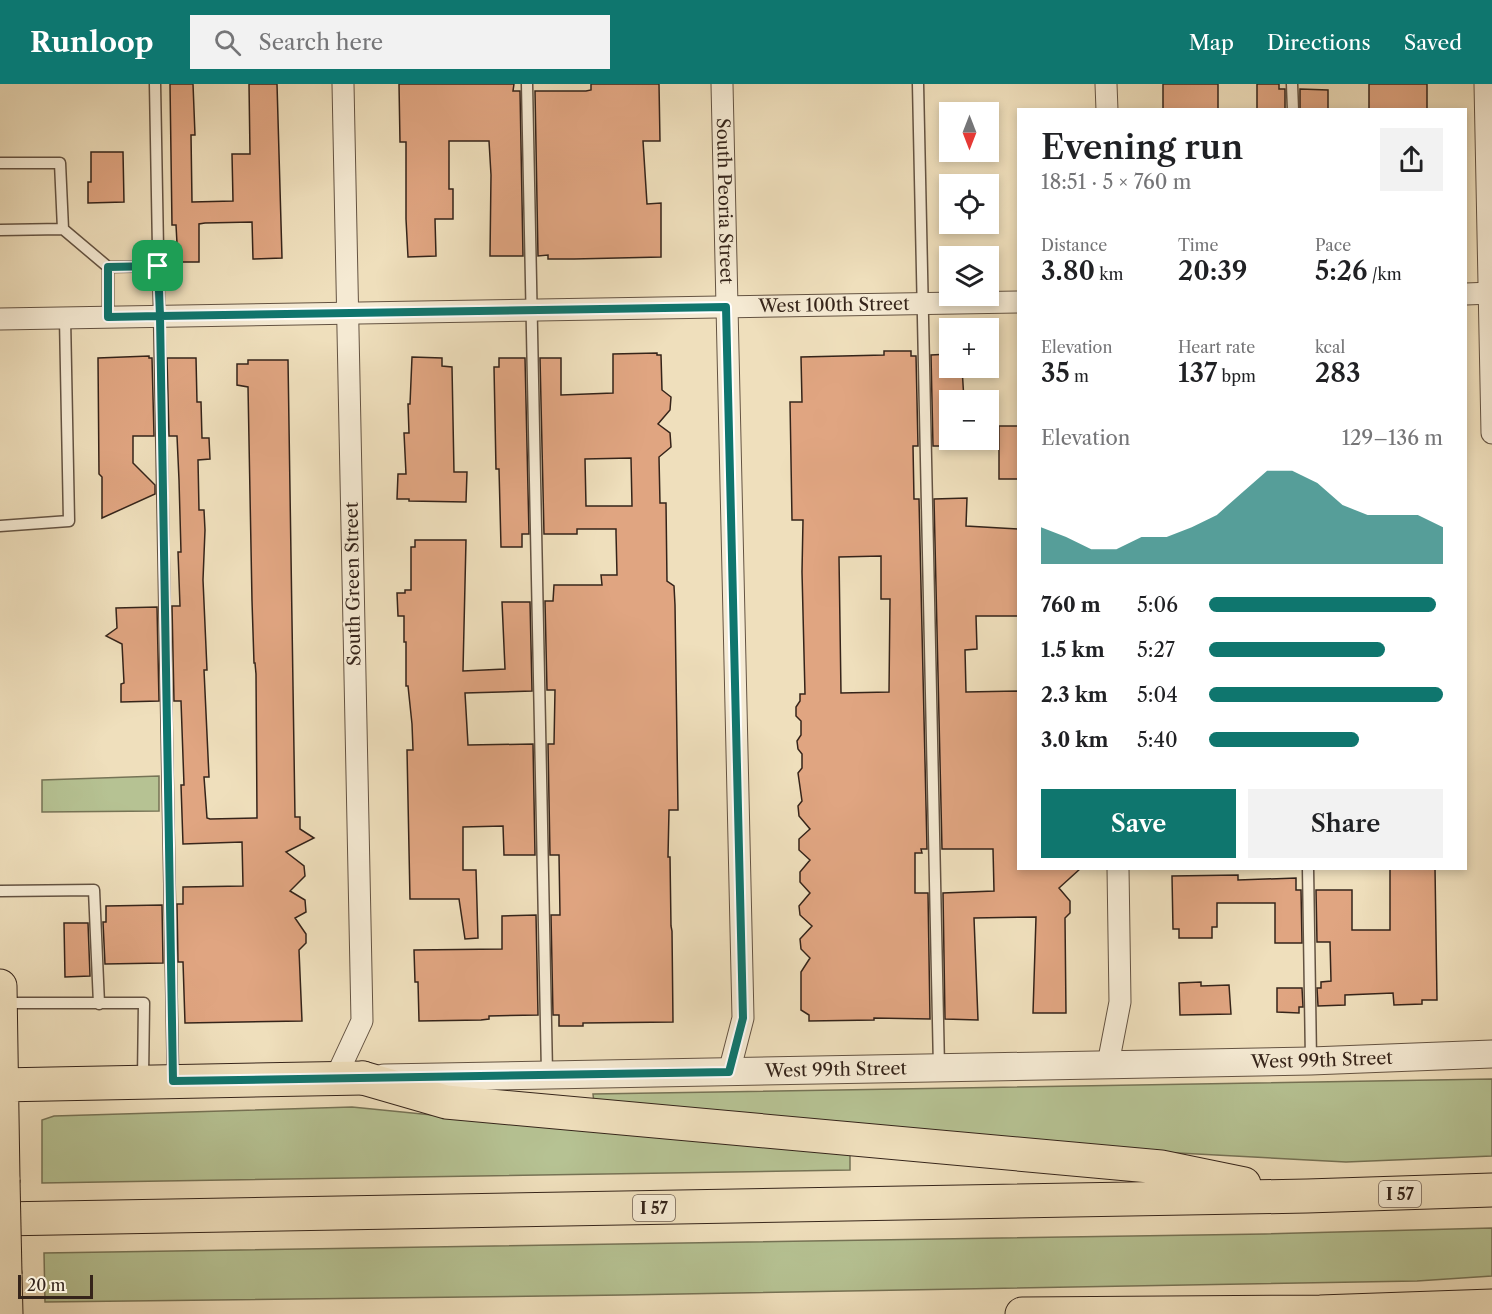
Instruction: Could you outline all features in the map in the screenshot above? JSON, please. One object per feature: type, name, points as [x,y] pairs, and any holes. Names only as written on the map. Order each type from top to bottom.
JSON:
[{"type":"main road","points":[[0,986],[6,1314]]},
{"type":"main road","name":"West 99th Street","points":[[1,1085],[349,1078]]},
{"type":"main road","points":[[349,1078],[446,1102],[1161,1167],[1308,1196]]},
{"type":"main road","name":"I 57","points":[[0,1219],[1308,1196],[1492,1190]]},
{"type":"main road","points":[[1022,1314],[1320,1312],[1492,1306]]},
{"type":"street","name":"South Green Street","points":[[343,84],[362,1020],[349,1078]]},
{"type":"street","name":"South Peoria Street","points":[[722,84],[743,1018],[729,1072]]},
{"type":"street","points":[[1106,84],[1107,108]]},
{"type":"street","points":[[1485,84],[1491,293],[1492,433]]},
{"type":"street","points":[[1467,294],[1491,293]]},
{"type":"street","name":"West 100th Street","points":[[0,319],[1017,302]]},
{"type":"street","points":[[1108,1064],[1119,1002],[1118,870]]},
{"type":"street","name":"West 99th Street","points":[[349,1078],[1311,1061],[1492,1052]]},
{"type":"lane","points":[[155,84],[160,316],[158,1082]]},
{"type":"lane","points":[[527,84],[548,1076]]},
{"type":"lane","points":[[918,84],[939,1069]]},
{"type":"lane","points":[[1292,84],[1293,108]]},
{"type":"lane","points":[[0,164],[60,163],[63,229]]},
{"type":"lane","points":[[0,230],[63,229],[108,267],[158,266]]},
{"type":"lane","points":[[108,267],[108,317]]},
{"type":"lane","points":[[0,526],[69,521],[66,318]]},
{"type":"lane","points":[[1308,870],[1311,1061]]},
{"type":"lane","points":[[0,891],[94,890],[99,1004]]},
{"type":"lane","points":[[1,1003],[144,1003],[158,1082]]},
{"type":"green space","points":[[159,776],[159,811],[42,812],[42,780]]},
{"type":"green space","points":[[1492,1079],[1492,1156],[1346,1162],[1122,1150],[594,1103],[593,1094]]},
{"type":"green space","points":[[352,1107],[644,1136],[850,1151],[850,1170],[42,1183],[42,1120],[54,1116]]},
{"type":"green space","points":[[1492,1228],[1492,1276],[1417,1281],[624,1295],[45,1302],[44,1253],[1265,1234]]},
{"type":"building","points":[[170,84],[193,84],[195,135],[191,135],[192,202],[233,201],[232,154],[250,154],[249,84],[277,84],[282,258],[253,259],[252,222],[205,223],[199,224],[199,262],[178,262],[176,225],[172,225]]},
{"type":"building","points":[[399,84],[514,84],[513,91],[520,91],[523,256],[490,256],[489,141],[449,141],[449,189],[453,189],[453,219],[435,219],[436,256],[408,257],[406,142],[400,142]]},
{"type":"building","points":[[591,84],[659,84],[660,141],[643,141],[647,204],[661,203],[661,257],[548,259],[548,255],[538,256],[535,91],[586,91],[591,90]]},
{"type":"building","points":[[1163,84],[1218,84],[1218,108],[1163,108]]},
{"type":"building","points":[[1257,84],[1279,84],[1279,89],[1285,89],[1285,108],[1257,108]]},
{"type":"building","points":[[1369,84],[1427,84],[1427,108],[1369,108]]},
{"type":"building","points":[[1300,89],[1328,90],[1328,108],[1300,108]]},
{"type":"building","points":[[91,152],[123,152],[124,202],[88,203]]},
{"type":"building","points":[[884,351],[911,351],[911,356],[916,356],[918,446],[913,446],[914,499],[919,499],[927,849],[921,849],[922,853],[915,853],[915,893],[928,893],[930,1019],[874,1018],[874,1020],[809,1021],[809,1015],[801,1010],[801,972],[810,958],[801,949],[800,939],[812,926],[800,915],[799,906],[810,893],[800,882],[800,872],[810,860],[799,850],[799,839],[810,829],[799,816],[798,806],[802,801],[798,773],[802,768],[802,754],[798,749],[797,741],[801,735],[801,721],[796,716],[800,694],[805,694],[803,520],[792,520],[790,402],[802,402],[801,357],[884,355]],"holes":[[[881,556],[881,599],[890,599],[889,692],[841,693],[839,557]]]},
{"type":"building","points":[[657,353],[661,355],[662,390],[671,397],[670,410],[658,424],[670,433],[671,447],[659,457],[660,503],[666,503],[667,581],[674,586],[675,605],[678,810],[669,810],[668,857],[670,857],[673,1022],[583,1023],[583,1026],[559,1026],[559,1015],[553,1015],[551,915],[560,915],[559,855],[550,855],[548,744],[554,744],[555,690],[547,690],[545,601],[553,601],[554,585],[602,585],[601,575],[617,575],[616,529],[577,529],[577,534],[544,534],[540,358],[561,358],[561,395],[613,393],[613,354]],"holes":[[[631,458],[632,506],[586,506],[585,459]]]},
{"type":"building","points":[[931,355],[939,355],[939,378],[963,378],[963,390],[939,390],[939,446],[933,446]]},
{"type":"building","points":[[149,356],[152,358],[154,436],[133,436],[133,463],[155,485],[155,494],[102,518],[102,477],[99,474],[98,358]]},
{"type":"building","points":[[412,357],[442,358],[442,366],[452,367],[454,472],[467,472],[466,502],[397,499],[398,474],[406,474],[404,433],[409,433],[408,404],[410,404]]},
{"type":"building","points":[[167,358],[196,358],[197,402],[201,402],[202,438],[209,438],[210,459],[198,460],[199,510],[204,510],[205,530],[203,580],[207,670],[204,670],[209,777],[204,777],[207,818],[210,819],[257,818],[256,674],[252,601],[248,387],[237,385],[237,364],[248,364],[248,360],[288,360],[295,817],[300,817],[300,829],[314,838],[286,852],[304,866],[305,876],[290,891],[305,900],[306,912],[295,918],[306,934],[306,943],[299,950],[302,1021],[185,1023],[183,962],[178,962],[177,904],[183,904],[183,887],[243,886],[242,842],[183,844],[181,785],[184,785],[181,701],[174,701],[172,606],[180,606],[179,480],[177,436],[169,436]]},
{"type":"building","points":[[499,358],[525,358],[529,534],[522,534],[522,547],[501,547],[499,469],[496,469],[494,367],[499,367]]},
{"type":"building","points":[[999,426],[1017,426],[1017,479],[999,479]]},
{"type":"building","points":[[967,498],[966,526],[1017,529],[1017,616],[976,616],[977,649],[965,650],[966,692],[1017,691],[1017,870],[1079,870],[1059,888],[1070,901],[1070,913],[1065,918],[1066,1013],[1033,1013],[1036,917],[974,918],[978,1020],[945,1019],[943,893],[994,891],[993,849],[942,849],[934,499]]},
{"type":"building","points":[[415,540],[466,540],[463,671],[505,669],[502,602],[530,602],[532,691],[465,693],[468,745],[533,744],[535,855],[504,855],[503,826],[463,827],[463,870],[476,870],[478,938],[465,939],[459,899],[410,899],[407,750],[413,750],[412,724],[408,686],[406,686],[404,616],[398,616],[397,593],[411,590],[411,547],[415,547]]},
{"type":"building","points":[[157,607],[159,701],[121,702],[121,684],[124,683],[122,644],[106,636],[117,628],[116,608]]},
{"type":"building","points":[[1390,870],[1435,870],[1437,1000],[1422,1000],[1422,1004],[1394,1005],[1393,993],[1345,995],[1345,1005],[1318,1006],[1317,988],[1321,988],[1321,982],[1331,981],[1330,942],[1317,942],[1316,890],[1352,890],[1352,930],[1390,930]]},
{"type":"building","points":[[1238,875],[1238,880],[1296,878],[1296,890],[1301,890],[1302,943],[1275,943],[1275,903],[1217,903],[1217,927],[1212,927],[1212,938],[1179,938],[1179,929],[1173,929],[1172,876]]},
{"type":"building","points":[[162,905],[163,963],[105,964],[103,922],[106,922],[106,906]]},
{"type":"building","points":[[536,915],[538,1015],[489,1016],[489,1019],[481,1020],[419,1021],[414,950],[502,949],[502,916]]},
{"type":"building","points":[[64,923],[88,923],[90,976],[65,977]]},
{"type":"building","points":[[1201,982],[1201,986],[1229,985],[1231,1014],[1180,1015],[1179,983]]},
{"type":"building","points":[[1277,988],[1302,988],[1303,1007],[1299,1007],[1299,1013],[1277,1012]]},
{"type":"route","points":[[158,266],[108,267],[108,317],[160,316],[173,1081],[729,1072],[743,1018],[726,307],[160,316],[158,266]]}]
